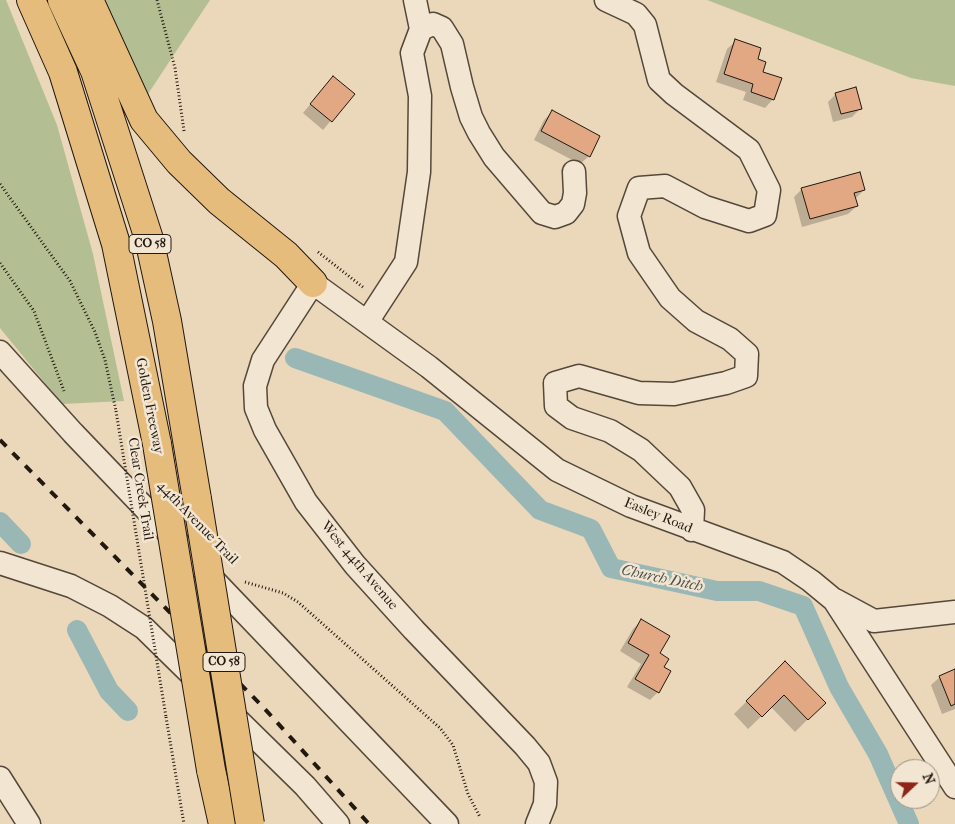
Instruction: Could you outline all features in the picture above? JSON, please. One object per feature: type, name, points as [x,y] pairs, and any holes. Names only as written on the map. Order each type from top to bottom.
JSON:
[{"type":"highway","name":"Golden Freeway","points":[[31,0],[63,72],[116,244],[157,444],[211,770],[223,824]]},
{"type":"highway","name":"CO 58","points":[[62,0],[95,71],[149,239],[167,321],[250,824]]},
{"type":"highway","points":[[89,0],[144,120],[179,162],[220,201],[286,255],[313,283]]},
{"type":"street","points":[[367,322],[406,262],[411,230],[418,172],[420,96],[412,54],[421,29],[415,0]]},
{"type":"street","points":[[606,0],[636,14],[645,25],[659,80],[674,94],[749,150],[769,190],[765,215],[749,221],[706,207],[665,186],[639,188],[629,216],[639,253],[670,298],[696,321],[730,339],[747,354],[746,376],[726,383],[674,394],[639,393],[579,376],[555,382],[556,406],[572,418],[610,431],[641,450],[680,487],[693,510],[692,530]]},
{"type":"street","points":[[421,29],[433,24],[442,28],[452,44],[464,94],[479,133],[494,157],[542,213],[555,217],[566,213],[573,204],[575,193],[574,172]]},
{"type":"street","name":"Easley Road","points":[[313,283],[429,367],[557,470],[631,506],[783,562],[811,581],[834,600],[951,774]]},
{"type":"street","name":"West 44th Avenue","points":[[313,283],[263,360],[254,386],[256,408],[265,430],[306,502],[355,565],[525,746],[539,764],[546,782],[546,804],[537,824]]},
{"type":"street","points":[[0,352],[74,433],[446,824]]},
{"type":"street","points":[[0,563],[72,586],[110,606],[144,628],[299,780],[338,824]]},
{"type":"street","points":[[834,600],[874,621],[955,612]]},
{"type":"street","points":[[0,778],[29,824]]},
{"type":"path","points":[[157,0],[175,68],[185,136]]},
{"type":"path","name":"Clear Creek Trail","points":[[0,184],[70,281],[95,332],[105,360],[116,411],[184,824]]},
{"type":"path","points":[[317,251],[381,302]]},
{"type":"path","points":[[0,262],[34,311],[66,396]]},
{"type":"path","points":[[116,456],[130,470]]},
{"type":"path","name":"44th Avenue Trail","points":[[237,580],[283,593],[298,602],[440,728],[453,745],[468,794],[480,817]]},
{"type":"green space","points":[[0,0],[6,0],[57,125],[93,254],[124,401],[62,404],[0,328]]},
{"type":"green space","points":[[104,0],[210,0],[146,97]]},
{"type":"green space","points":[[707,0],[955,0],[955,86],[911,78]]},
{"type":"building","points":[[735,39],[761,48],[758,59],[766,62],[763,72],[782,78],[774,100],[751,92],[753,84],[724,74]]},
{"type":"building","points":[[333,76],[355,94],[332,122],[310,104]]},
{"type":"building","points":[[856,87],[862,109],[841,114],[835,93]]},
{"type":"building","points":[[552,110],[600,136],[590,157],[541,131]]},
{"type":"building","points":[[860,172],[865,190],[854,193],[858,206],[810,219],[801,188]]},
{"type":"building","points":[[641,619],[670,636],[660,653],[669,659],[664,667],[671,671],[659,693],[635,679],[649,655],[628,643]]},
{"type":"building","points":[[785,661],[826,703],[808,720],[784,695],[762,717],[746,701]]},
{"type":"building","points":[[955,669],[955,704],[951,706],[939,676]]},
{"type":"waterway","name":"Church Ditch","points":[[295,358],[445,411],[540,510],[591,529],[611,568],[717,591],[759,591],[803,606],[839,687],[878,754],[909,824]]},
{"type":"waterway","points":[[0,522],[21,544]]},
{"type":"waterway","points":[[77,630],[109,691],[128,711]]},
{"type":"railway","points":[[0,440],[264,708],[369,824]]}]
